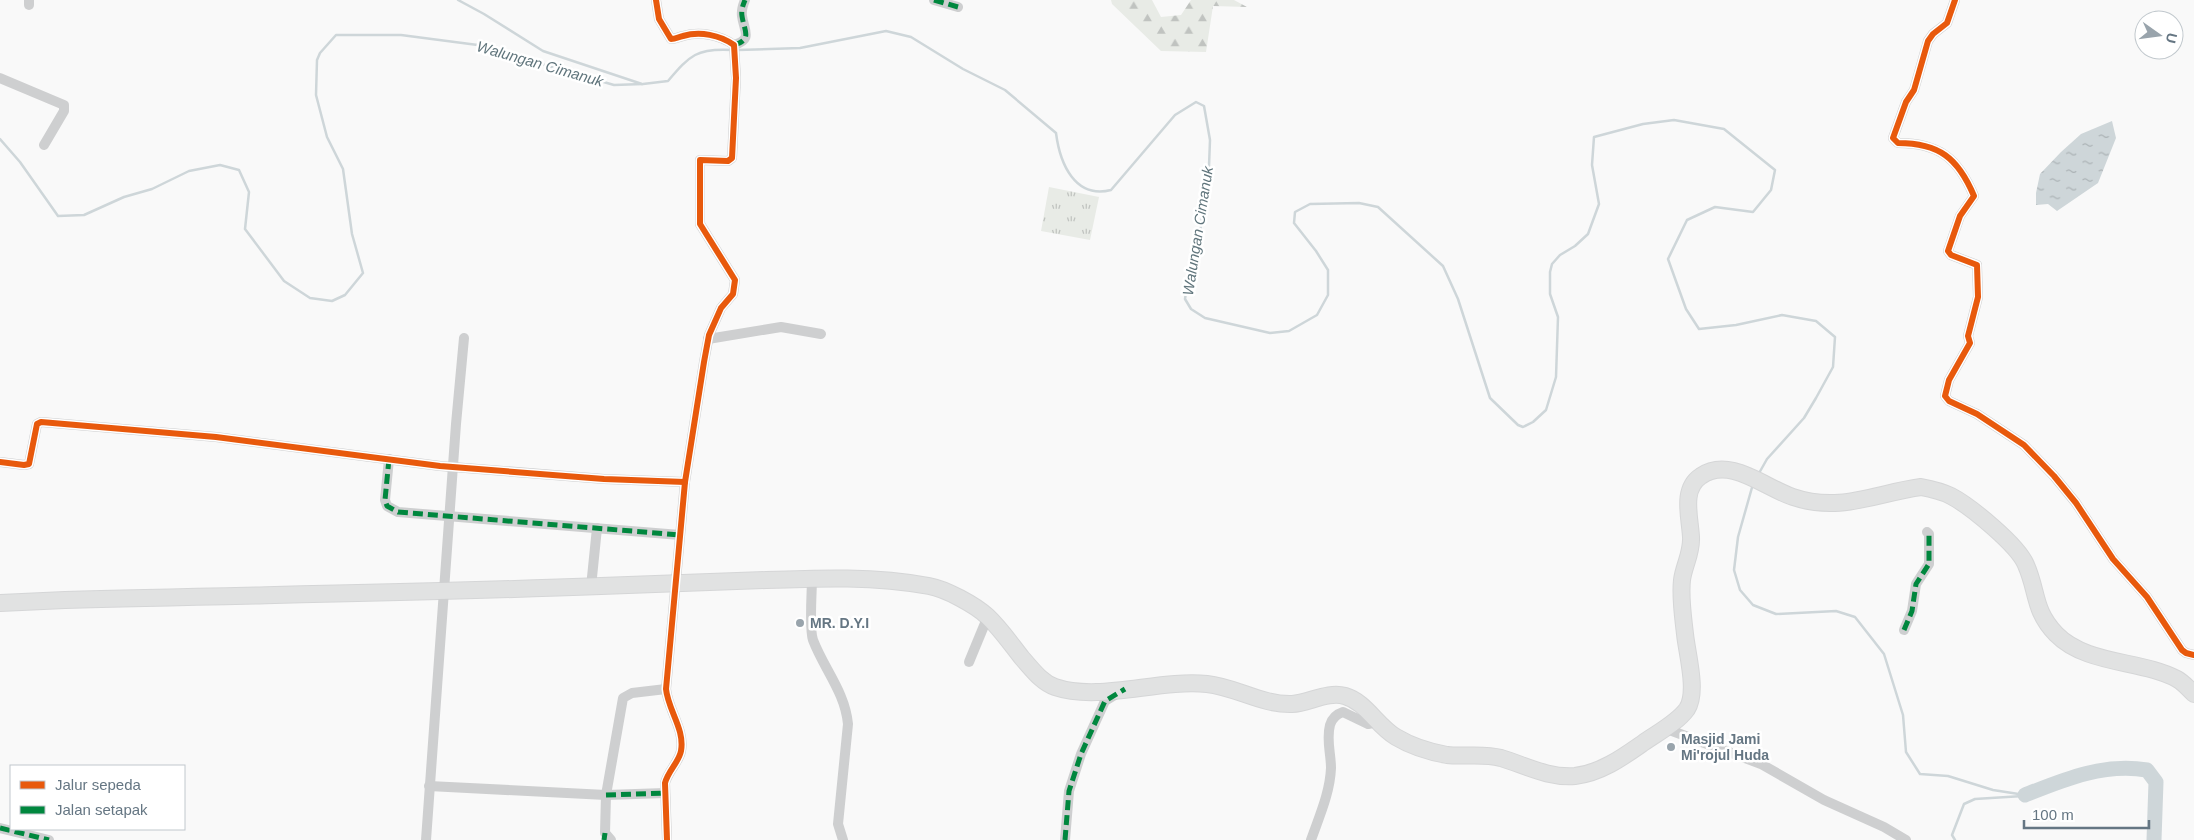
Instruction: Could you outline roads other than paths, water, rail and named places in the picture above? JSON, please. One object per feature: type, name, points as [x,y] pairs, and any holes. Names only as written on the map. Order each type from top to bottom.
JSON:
[{"type":"main road","points":[[0,604],[65,600],[591,587],[812,578],[857,578],[904,582],[939,588],[988,616],[1034,672],[1050,685],[1079,692],[1207,684],[1271,702],[1286,704],[1334,695],[1344,695],[1360,703],[1377,722],[1394,736],[1418,747],[1450,756],[1479,754],[1501,758],[1553,776],[1572,776],[1589,774],[1612,763],[1685,712],[1690,703],[1692,693],[1682,599],[1683,572],[1691,546],[1688,499],[1694,482],[1705,473],[1722,469],[1740,472],[1779,492],[1804,500],[1829,504],[1871,499],[1889,493],[1922,488],[1932,489],[1951,496],[2014,547],[2026,564],[2040,612],[2062,639],[2084,650],[2114,661],[2169,676],[2183,683],[2194,694]]},
{"type":"street","points":[[656,0],[659,19],[671,40],[683,36],[711,35],[726,40],[734,47],[736,63],[732,158],[728,161],[700,160],[700,224],[735,280],[732,294],[721,308],[708,339],[685,482],[666,689],[667,703],[678,724],[682,744],[681,753],[666,777],[664,793],[667,840]]},
{"type":"street","points":[[734,47],[744,40],[746,35],[742,15],[745,0]]},
{"type":"street","points":[[934,0],[958,7]]},
{"type":"street","points":[[1955,0],[1947,23],[1933,34],[1928,41],[1914,90],[1905,103],[1892,138],[1898,143],[1938,149],[1956,165],[1968,181],[1974,196],[1960,216],[1948,251],[1950,255],[1977,265],[1978,295],[1968,336],[1970,343],[1949,380],[1945,396],[1949,401],[1977,414],[2019,441],[2054,476],[2076,503],[2112,559],[2147,597],[2182,650],[2194,655]]},
{"type":"street","points":[[0,78],[64,105],[64,111],[44,145]]},
{"type":"street","points":[[708,339],[781,327],[821,334]]},
{"type":"street","points":[[426,840],[464,338]]},
{"type":"street","points":[[0,462],[28,464],[37,424],[40,422],[216,437],[389,460],[453,466],[604,479],[685,482]]},
{"type":"street","points":[[389,460],[385,500],[387,506],[398,512],[451,514],[680,535]]},
{"type":"street","points":[[591,587],[597,528]]},
{"type":"street","points":[[1904,630],[1912,611],[1916,584],[1929,564],[1930,534],[1927,532]]},
{"type":"street","points":[[812,578],[812,638],[844,701],[847,714],[848,724],[838,824],[843,840]]},
{"type":"street","points":[[969,662],[988,616]]},
{"type":"street","points":[[607,838],[606,795],[623,698],[630,694],[666,689]]},
{"type":"street","points":[[1065,840],[1069,791],[1081,754],[1105,701],[1125,689]]},
{"type":"street","points":[[1311,840],[1324,806],[1331,768],[1328,744],[1330,724],[1337,714],[1343,712],[1368,724],[1377,722]]},
{"type":"street","points":[[1664,728],[1761,764],[1824,800],[1884,827],[1906,840]]},
{"type":"street","points":[[429,786],[606,795],[664,793]]},
{"type":"street","points":[[0,828],[49,840]]},
{"type":"water","points":[[2112,121],[2116,138],[2098,183],[2057,211],[2048,204],[2036,205],[2036,193],[2040,174],[2081,134]]},
{"type":"waterway","points":[[458,0],[543,51],[642,84]]},
{"type":"waterway","name":"Walungan Cimanuk","points":[[738,50],[800,48],[886,31],[911,37],[963,69],[1005,90],[1056,133],[1061,156],[1066,167],[1079,184],[1088,189],[1098,191],[1111,190],[1175,115],[1196,102],[1204,106],[1210,140],[1209,166],[1198,247],[1190,266],[1185,299],[1191,309],[1205,318],[1270,333],[1289,331],[1317,315],[1328,295],[1328,270],[1294,223],[1295,212],[1310,204],[1359,203],[1378,207],[1443,266],[1458,299],[1490,398],[1518,425],[1523,427],[1533,422],[1546,410],[1556,377],[1558,317],[1550,294],[1552,264],[1560,255],[1575,246],[1588,234],[1599,204],[1592,165],[1594,137],[1643,124],[1674,120],[1724,129],[1775,170],[1771,190],[1753,212],[1715,207],[1687,220],[1668,259],[1686,309],[1699,329],[1736,325],[1782,315],[1816,321],[1835,337],[1833,367],[1816,398],[1804,418],[1767,459],[1758,475]]},
{"type":"waterway","name":"Walungan Cimanuk","points":[[0,139],[20,162],[58,216],[84,215],[124,197],[152,189],[189,171],[220,165],[239,170],[249,192],[245,229],[284,281],[310,298],[332,301],[345,295],[363,273],[352,234],[343,169],[327,137],[316,95],[317,60],[320,53],[336,35],[401,35],[493,47],[517,57],[614,85],[668,81],[682,65],[695,55],[710,50],[732,50]]},
{"type":"waterway","name":"Walungan Cimanuk","points":[[1753,484],[1738,537],[1734,570],[1740,590],[1753,605],[1776,614],[1836,611],[1855,617],[1884,654],[1903,715],[1906,752],[1920,774],[1948,776],[1993,790],[2025,795]]},
{"type":"waterway","name":"Walungan Cimanuk","points":[[2025,795],[2084,774],[2115,769],[2147,770],[2156,782],[2154,840]]},
{"type":"waterway","points":[[1955,840],[1952,835],[1964,804],[1975,799],[2023,796]]},
{"type":"place","name":"MR. D.Y.I","points":[[800,623]]},
{"type":"place","name":"Masjid Jami Mi'rojul Huda","points":[[1671,747]]}]
